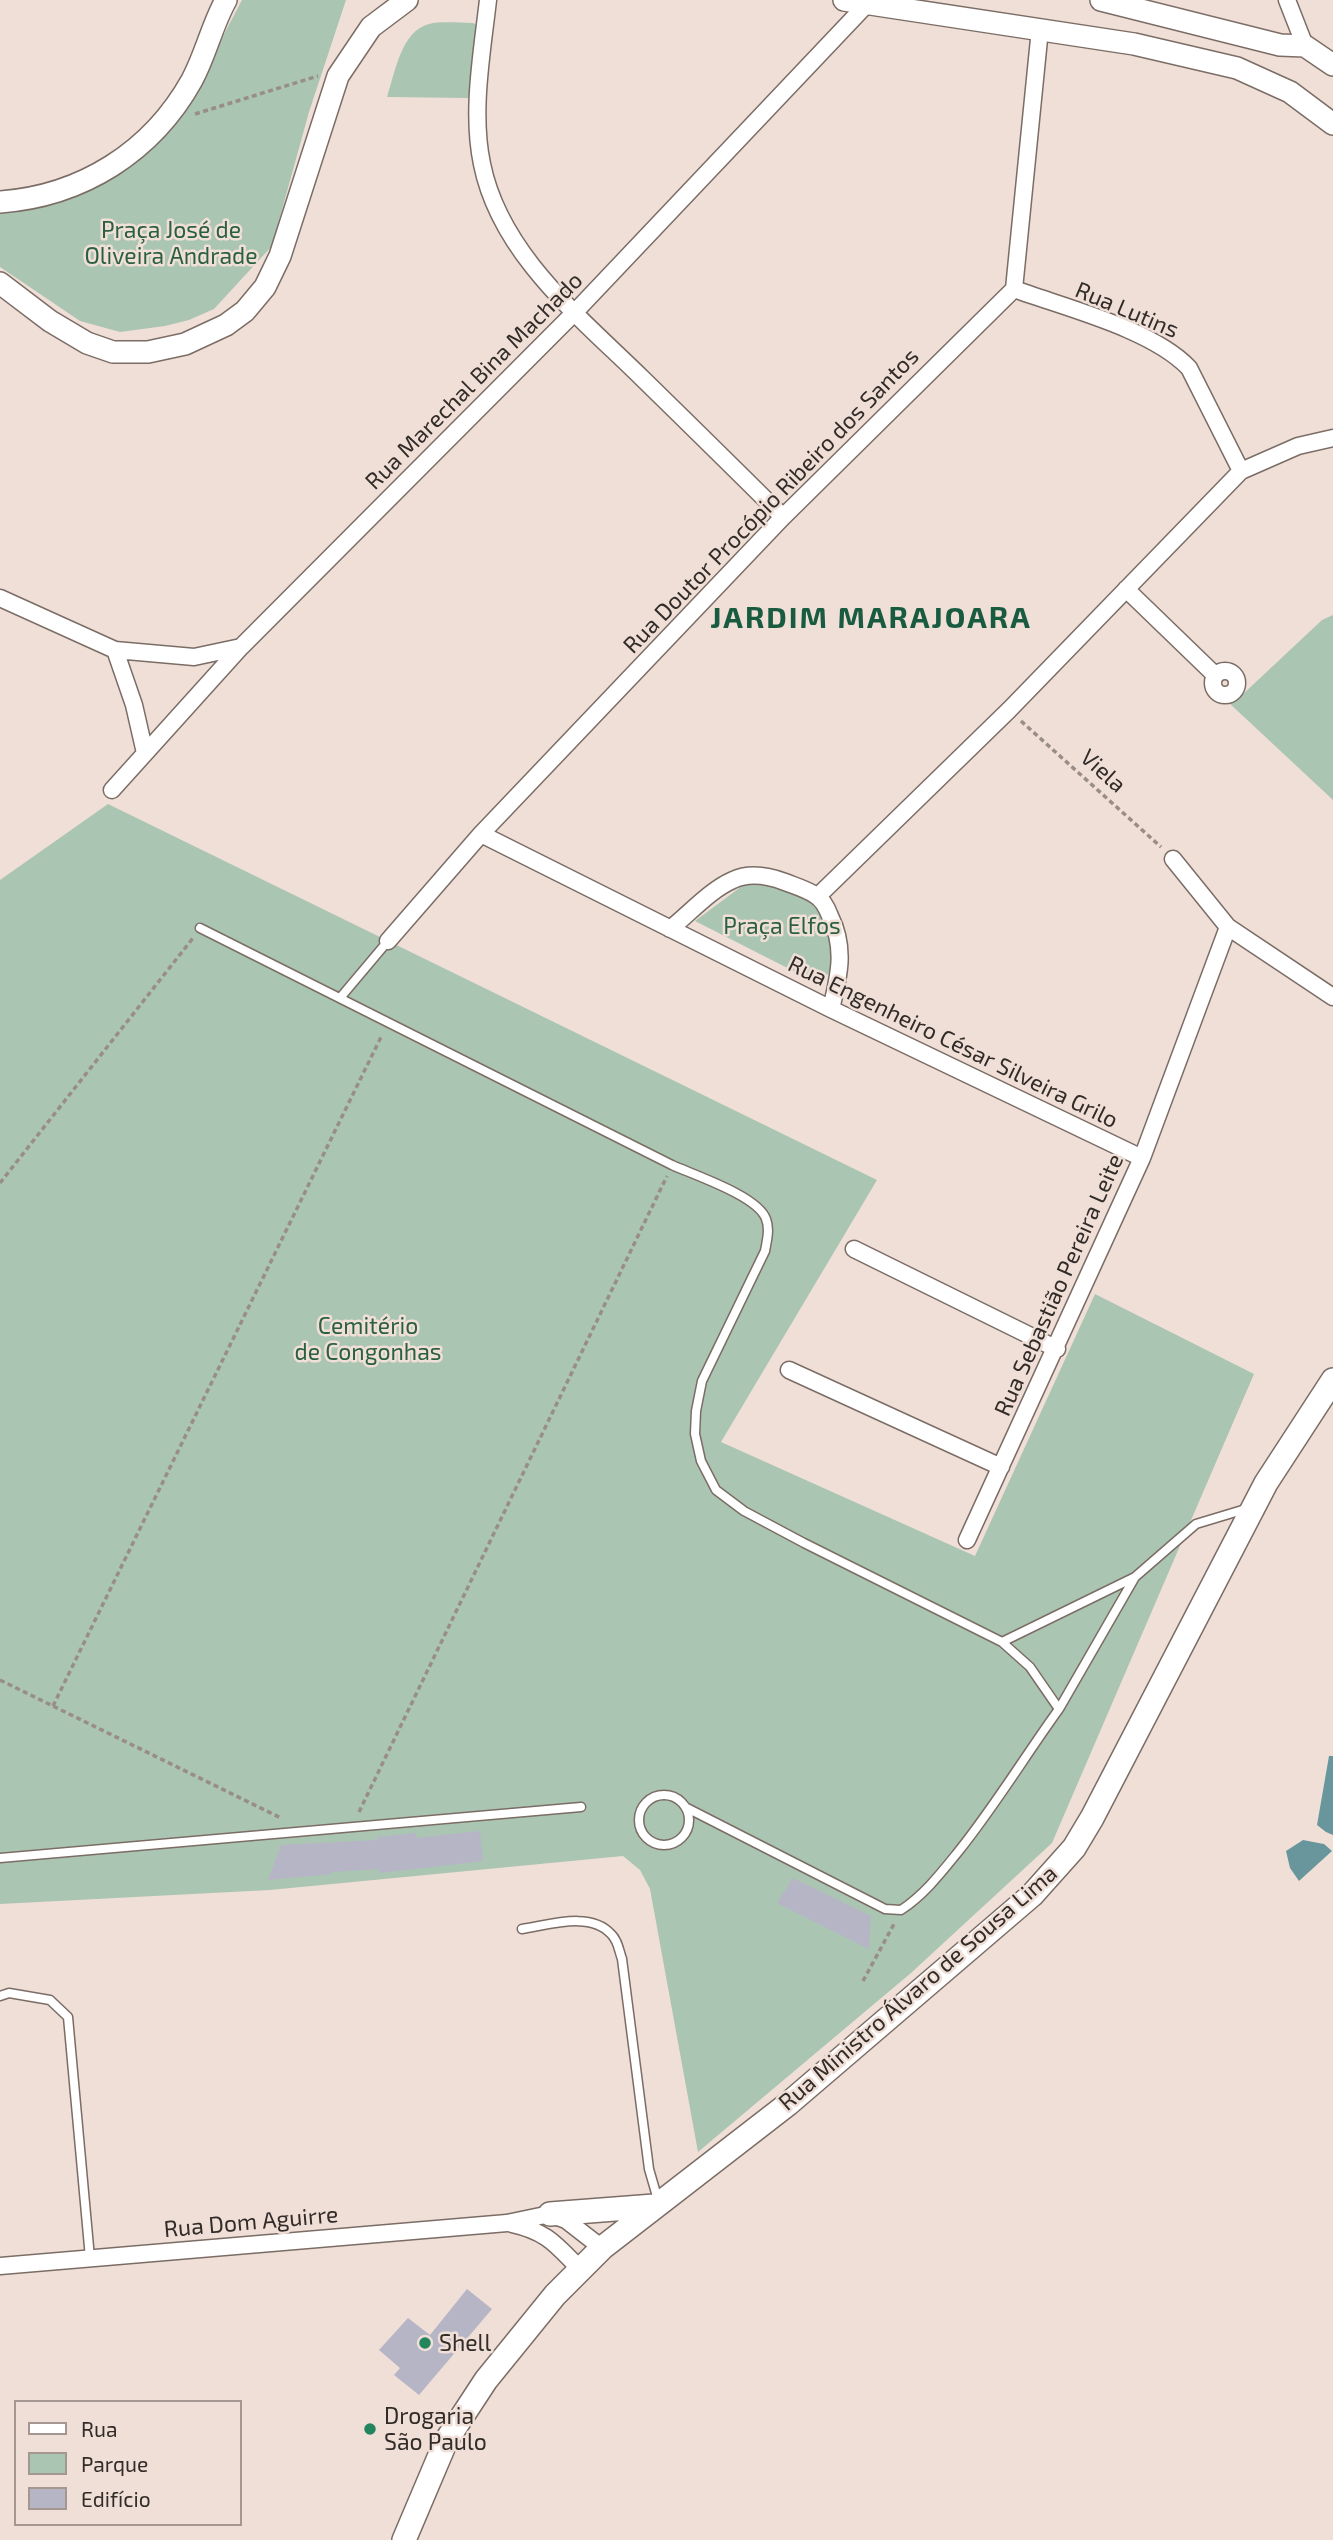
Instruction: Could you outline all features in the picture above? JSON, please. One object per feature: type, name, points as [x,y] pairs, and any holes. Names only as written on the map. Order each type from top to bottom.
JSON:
[{"type":"main road","name":"Rua Ministro Álvaro de Sousa Lima","points":[[404,2540],[446,2441],[486,2380],[555,2295],[602,2248],[788,2104],[1032,1895],[1074,1848],[1266,1483],[1333,1380]]},
{"type":"main road","points":[[550,2214],[656,2204]]},
{"type":"street","points":[[0,202],[25,200],[78,185],[117,164],[158,125],[183,96],[226,0]]},
{"type":"street","points":[[0,283],[87,344],[113,352],[148,352],[185,344],[226,325],[245,311],[265,287],[281,256],[338,76],[371,27],[407,0]]},
{"type":"street","points":[[488,0],[477,100],[481,163],[492,202],[510,236],[538,272],[575,312],[783,517]]},
{"type":"street","points":[[844,0],[1134,44],[1237,68],[1290,92],[1333,124]]},
{"type":"street","points":[[1101,0],[1280,46],[1305,46],[1333,65]]},
{"type":"street","points":[[1287,0],[1305,46]]},
{"type":"street","name":"Rua Marechal Bina Machado","points":[[112,790],[241,647],[575,312],[867,4]]},
{"type":"street","points":[[1014,289],[1040,29]]},
{"type":"street","name":"Rua Lutins","points":[[1014,289],[1130,331],[1159,344],[1178,357],[1189,369],[1241,471]]},
{"type":"street","name":"Rua Doutor Procópio Ribeiro dos Santos","points":[[388,941],[481,834],[783,517],[1014,289]]},
{"type":"street","points":[[818,896],[1009,710],[1241,471],[1298,446],[1333,438]]},
{"type":"street","points":[[1126,589],[1215,675],[1213,687],[1218,694],[1230,695],[1239,692]]},
{"type":"street","points":[[0,598],[115,650],[194,657],[241,647]]},
{"type":"street","points":[[115,650],[134,705],[145,753]]},
{"type":"street","name":"Rua Engenheiro César Silveira Grilo","points":[[481,834],[831,1009],[1142,1158]]},
{"type":"street","points":[[1173,859],[1228,927],[1333,997]]},
{"type":"street","points":[[670,929],[717,890],[735,879],[771,877],[818,896],[837,929],[842,953],[831,1009]]},
{"type":"street","name":"Rua Sebastião Pereira Leite","points":[[967,1540],[1142,1158],[1228,927]]},
{"type":"street","points":[[854,1249],[1056,1349]]},
{"type":"street","points":[[789,1370],[1002,1467]]},
{"type":"street","points":[[550,2214],[566,2220],[602,2248]]},
{"type":"street","name":"Rua Dom Aguirre","points":[[0,2266],[507,2223],[550,2214]]},
{"type":"street","name":"Rua Dom Aguirre","points":[[507,2223],[533,2228],[545,2234],[581,2270]]},
{"type":"lane","points":[[200,928],[672,1165],[751,1201],[762,1210],[767,1220],[765,1251],[702,1381],[696,1411],[695,1434],[701,1461],[716,1490],[744,1511],[804,1544],[1002,1642],[1030,1667],[1059,1709]]},
{"type":"lane","points":[[340,998],[388,941]]},
{"type":"lane","points":[[1002,1642],[1135,1577],[1196,1524],[1254,1507]]},
{"type":"lane","points":[[687,1808],[690,1825],[681,1839],[665,1846],[650,1841],[644,1835],[639,1820],[640,1812],[650,1799],[666,1795],[674,1797],[687,1808],[886,1909],[901,1910],[939,1876],[988,1814],[1059,1709],[1135,1577]]},
{"type":"lane","points":[[0,1858],[303,1829],[581,1807]]},
{"type":"lane","points":[[522,1929],[592,1921],[610,1932],[616,1941],[622,1959],[649,2169],[656,2204]]},
{"type":"lane","points":[[0,1996],[9,1993],[50,2000],[68,2017],[90,2258]]},
{"type":"path","points":[[158,125],[343,68]]},
{"type":"path","name":"Viela","points":[[1009,710],[1173,859]]},
{"type":"path","points":[[0,1183],[200,928]]},
{"type":"path","points":[[53,1706],[388,1023]]},
{"type":"path","points":[[352,1825],[672,1165]]},
{"type":"path","points":[[0,1680],[303,1829]]},
{"type":"path","points":[[863,1980],[901,1910]]},
{"type":"green space","name":"Praça José de Oliveira Andrade","points":[[242,0],[346,0],[309,112],[272,246],[214,309],[189,320],[165,326],[120,332],[80,321],[0,267],[0,209],[57,200],[89,190],[117,174],[190,99]]},
{"type":"green space","points":[[439,23],[477,25],[478,44],[469,98],[387,97],[400,54],[419,28]]},
{"type":"green space","points":[[1333,615],[1333,800],[1228,702],[1242,695],[1322,620]]},
{"type":"green space","name":"Cemitério de Congonhas","points":[[108,804],[877,1180],[721,1442],[975,1556],[1095,1294],[1254,1374],[1052,1843],[911,1973],[698,2152],[650,1889],[640,1870],[623,1856],[270,1890],[0,1904],[0,880]]},
{"type":"green space","name":"Praça Elfos","points":[[771,881],[808,900],[829,922],[836,950],[833,967],[825,976],[813,981],[695,921],[746,883]]},
{"type":"water","points":[[1329,1756],[1333,1756],[1333,1835],[1317,1825]]},
{"type":"water","points":[[1303,1840],[1324,1844],[1332,1851],[1299,1881],[1290,1868],[1286,1851]]},
{"type":"building","points":[[480,1831],[483,1861],[380,1873],[379,1869],[331,1872],[332,1874],[268,1880],[281,1845],[377,1840],[377,1837],[416,1833],[416,1838]]},
{"type":"building","points":[[793,1878],[871,1916],[869,1949],[777,1903]]},
{"type":"building","name":"Shell","points":[[467,2289],[492,2309],[419,2395],[394,2375],[400,2368],[379,2350],[408,2318],[430,2335]]},
{"type":"place","name":"Shell","points":[[425,2343]]},
{"type":"place","name":"Drogaria São Paulo","points":[[370,2429]]},
{"type":"district","name":"JARDIM MARAJOARA","points":[[871,618]]}]
